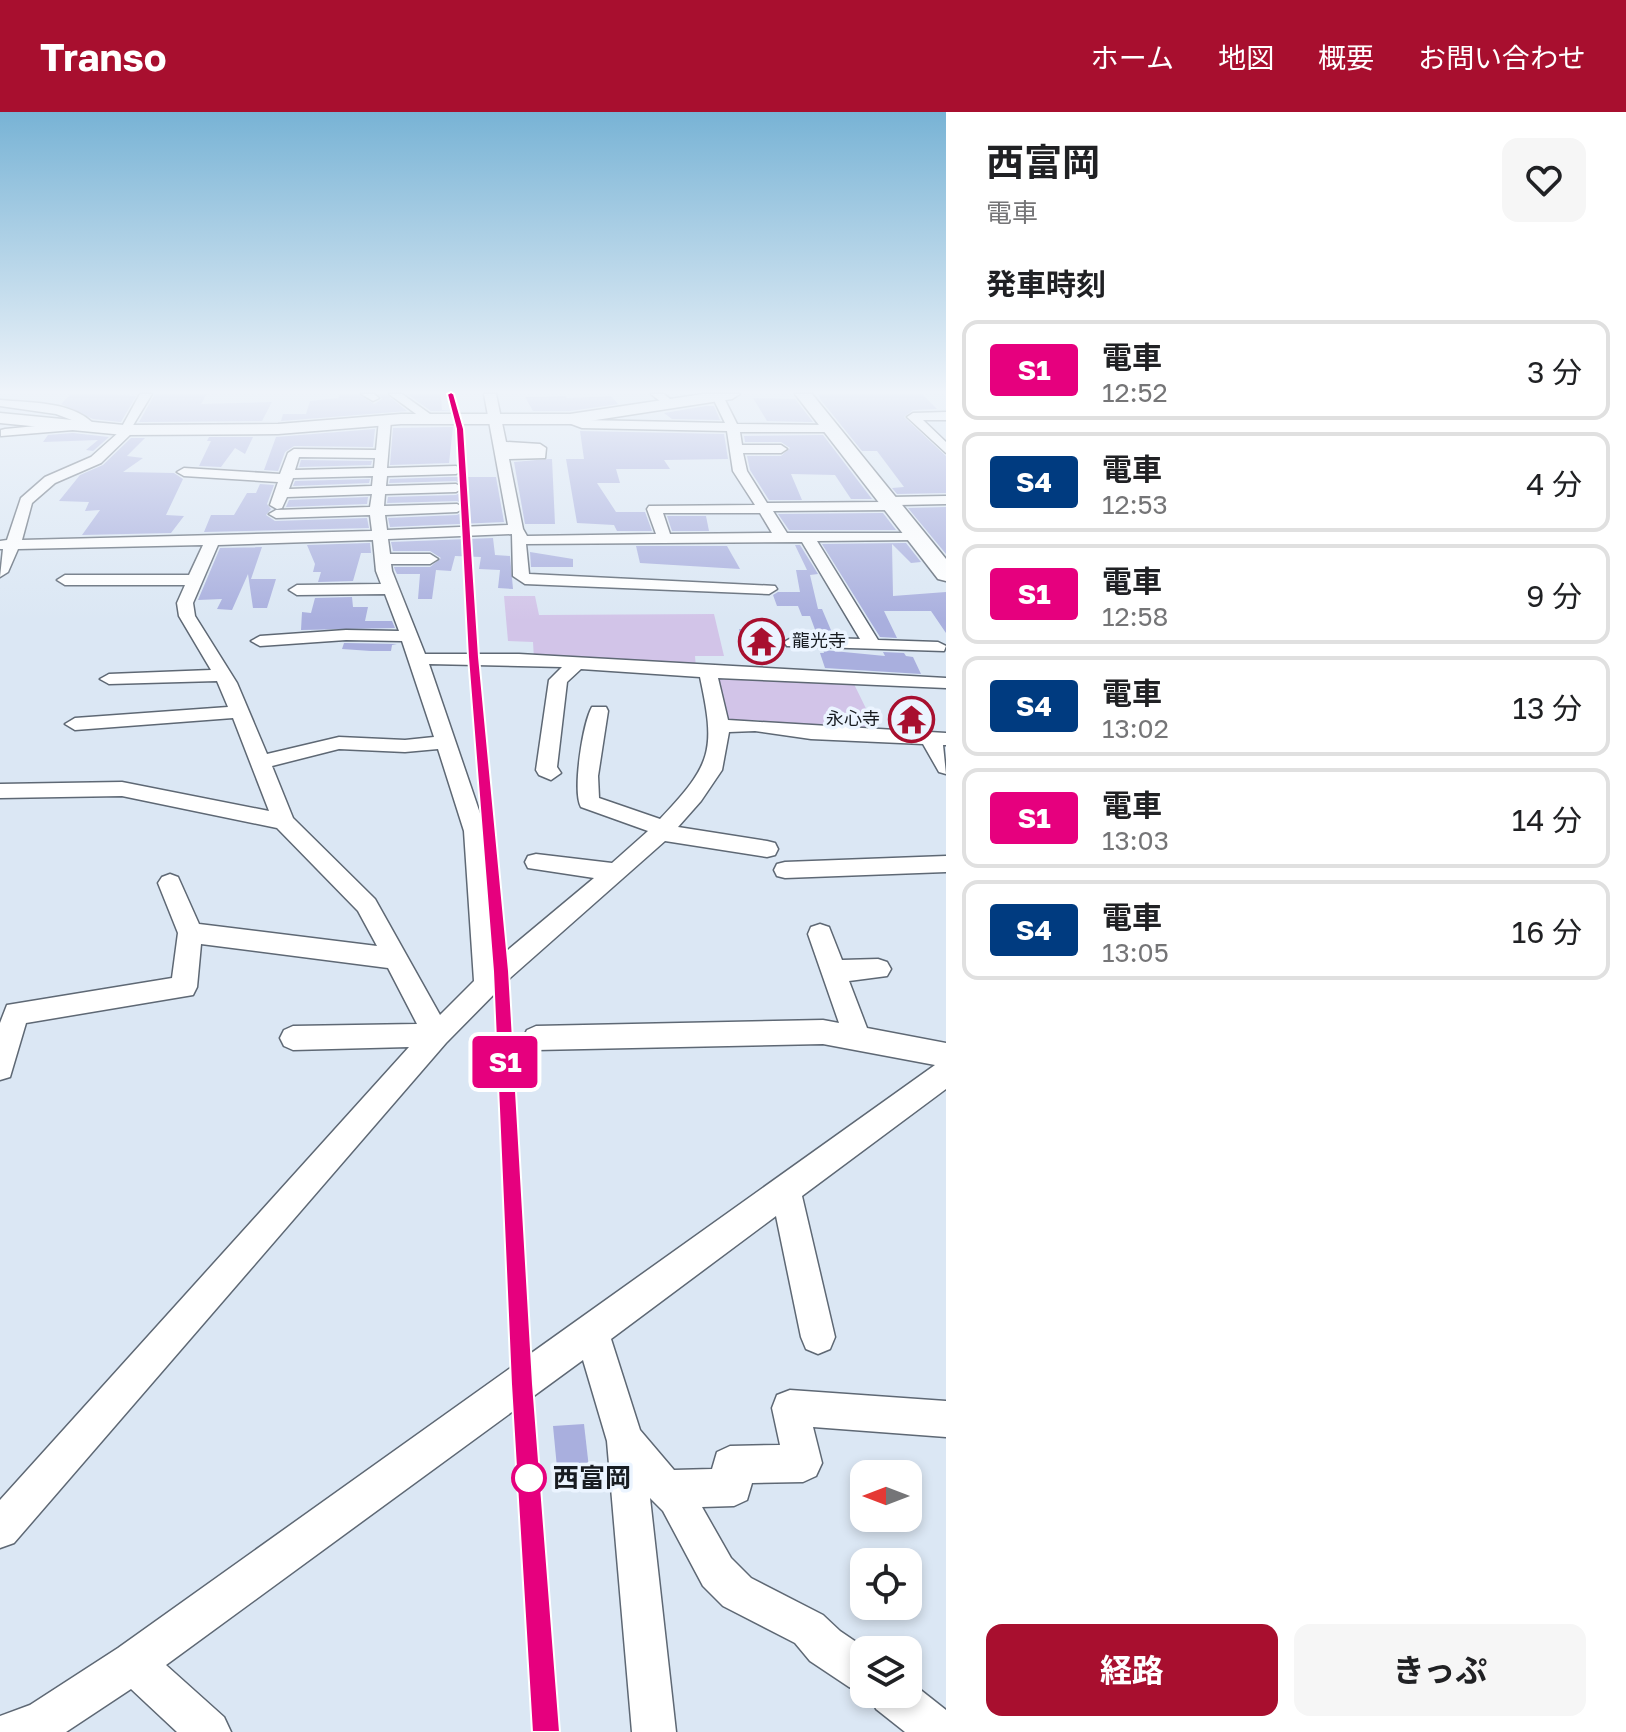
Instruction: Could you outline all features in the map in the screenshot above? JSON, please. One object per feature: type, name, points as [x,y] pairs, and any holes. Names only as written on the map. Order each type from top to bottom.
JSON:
[{"type":"highway","points":[[864,470],[946,574]]},
{"type":"street","points":[[0,572],[7,545],[24,506],[41,486],[76,470]]},
{"type":"street","points":[[272,539],[279,493],[288,470]]},
{"type":"street","points":[[184,472],[285,476],[456,470],[458,531]]},
{"type":"street","points":[[505,470],[517,532],[521,576],[525,579],[769,589]]},
{"type":"street","points":[[740,470],[782,537]]},
{"type":"street","points":[[380,472],[377,510],[382,559],[475,831],[487,985]]},
{"type":"street","points":[[279,493],[456,488]]},
{"type":"street","points":[[751,490],[767,490]]},
{"type":"street","points":[[664,537],[654,509],[946,500]]},
{"type":"street","points":[[276,514],[457,508]]},
{"type":"street","points":[[7,545],[458,531],[517,532],[533,541],[917,536]]},
{"type":"street","points":[[382,559],[430,564],[431,532]]},
{"type":"street","points":[[807,537],[872,644]]},
{"type":"street","points":[[213,539],[185,603],[187,616],[223,675],[284,822],[367,905],[437,1035]]},
{"type":"street","points":[[65,580],[196,580]]},
{"type":"street","points":[[297,590],[392,589]]},
{"type":"street","points":[[260,641],[346,635],[409,636]]},
{"type":"street","points":[[793,642],[872,644],[936,650]]},
{"type":"street","points":[[418,659],[473,657],[946,683]]},
{"type":"street","points":[[551,773],[546,770],[558,680],[576,664]]},
{"type":"street","points":[[0,1529],[437,1035],[487,985],[618,872],[694,796],[712,770],[720,726],[708,672]]},
{"type":"street","points":[[109,679],[223,675]]},
{"type":"street","points":[[599,711],[588,776],[588,802],[662,831],[767,849]]},
{"type":"street","points":[[75,724],[238,712]]},
{"type":"street","points":[[720,726],[755,725],[811,733],[938,739],[946,767]]},
{"type":"street","points":[[259,763],[339,743],[405,746],[444,742]]},
{"type":"street","points":[[0,791],[122,789],[223,807],[284,822]]},
{"type":"street","points":[[536,862],[618,872]]},
{"type":"street","points":[[785,870],[854,870],[946,864]]},
{"type":"street","points":[[0,1068],[16,1013],[184,987],[190,933],[170,883]]},
{"type":"street","points":[[190,933],[398,959]]},
{"type":"street","points":[[820,934],[857,1038]]},
{"type":"street","points":[[833,971],[878,969]]},
{"type":"street","points":[[536,1038],[823,1032],[946,1055]]},
{"type":"street","points":[[293,1038],[437,1035]]},
{"type":"street","points":[[14,1732],[41,1723],[133,1663],[592,1333],[946,1073]]},
{"type":"street","points":[[786,1192],[818,1337]]},
{"type":"street","points":[[592,1333],[625,1441],[654,1732]]},
{"type":"street","points":[[665,1489],[734,1487],[730,1465],[803,1463],[790,1408],[946,1419]]},
{"type":"street","points":[[625,1441],[676,1498],[717,1572],[737,1592],[809,1629],[825,1646],[850,1663]]},
{"type":"street","points":[[133,1663],[209,1732]]},
{"type":"street","points":[[909,1708],[939,1732]]},
{"type":"shaded area","points":[[504,596],[535,596],[539,615],[714,614],[724,656],[695,656],[696,668],[534,659],[533,642],[508,641]]},
{"type":"shaded area","points":[[714,676],[853,682],[878,733],[788,727],[758,720],[724,721]]},
{"type":"building","points":[[92,470],[174,473],[183,479],[166,515],[184,516],[171,533],[82,535],[100,510],[85,511],[89,502],[59,501],[80,475]]},
{"type":"building","points":[[515,470],[552,470],[555,524],[525,524]]},
{"type":"building","points":[[568,470],[616,470],[620,483],[597,483],[616,512],[645,512],[652,531],[617,531],[614,525],[577,523]]},
{"type":"building","points":[[750,470],[849,470],[872,499],[851,499],[835,475],[791,474],[802,500],[769,500]]},
{"type":"building","points":[[891,470],[946,470],[946,493],[897,494],[892,488],[904,487]]},
{"type":"building","points":[[496,477],[504,522],[390,527],[388,518],[457,515],[465,511],[465,505],[457,501],[387,503],[388,497],[456,495],[466,489],[456,481],[389,483],[390,479]]},
{"type":"building","points":[[370,479],[369,483],[293,486],[295,481]]},
{"type":"building","points":[[260,484],[274,485],[267,504],[271,509],[266,515],[275,521],[367,518],[369,528],[204,532],[211,515],[234,515],[247,493],[256,493]]},
{"type":"building","points":[[368,497],[367,504],[286,507],[289,500]]},
{"type":"building","points":[[946,507],[946,554],[908,508]]},
{"type":"building","points":[[883,513],[896,530],[789,530],[778,514]]},
{"type":"building","points":[[667,516],[706,516],[709,531],[672,531]]},
{"type":"building","points":[[493,538],[495,555],[510,556],[513,589],[498,588],[500,570],[479,569],[481,557],[455,556],[451,571],[436,570],[432,599],[418,599],[420,574],[397,574],[394,567],[430,567],[441,558],[430,551],[393,551],[391,542]]},
{"type":"building","points":[[370,543],[371,553],[361,553],[353,581],[318,582],[321,572],[313,572],[315,564],[307,545]]},
{"type":"building","points":[[906,543],[921,562],[911,563],[892,544],[893,596],[946,592],[946,633],[931,611],[884,611],[897,638],[880,637],[822,544]]},
{"type":"building","points":[[795,545],[800,545],[818,574],[810,575],[818,609],[822,609],[833,635],[817,635],[810,616],[802,616],[798,606],[777,606],[773,595],[778,592],[800,592],[796,570],[807,570]]},
{"type":"building","points":[[636,546],[727,546],[740,569],[640,563]]},
{"type":"building","points":[[262,547],[251,579],[276,579],[267,608],[253,608],[248,574],[232,610],[217,609],[222,599],[198,600],[220,548]]},
{"type":"building","points":[[530,552],[573,559],[573,567],[531,567]]},
{"type":"building","points":[[352,597],[353,607],[368,607],[365,621],[392,621],[395,628],[301,630],[302,612],[311,613],[315,598]]},
{"type":"building","name":"龍光寺","points":[[739,629],[775,630],[783,653],[745,652]]},
{"type":"building","points":[[344,643],[397,644],[392,645],[391,651],[371,651],[342,649]]},
{"type":"building","points":[[823,650],[885,656],[883,652],[904,653],[913,657],[921,674],[825,668],[820,653],[824,653]]},
{"type":"building","name":"永心寺","points":[[890,708],[922,709],[932,729],[898,727]]},
{"type":"building","points":[[584,1424],[590,1477],[558,1478],[553,1426]]},
{"type":"railway","points":[[462,470],[466,540]]},
{"type":"railway","points":[[466,538],[480,730]]},
{"type":"railway","points":[[479,728],[501,980]]},
{"type":"railway","points":[[501,978],[518,1306]]},
{"type":"railway","points":[[518,1304],[546,1732]]},
{"type":"train","name":"S1","points":[[462,470],[473,657],[501,971],[522,1384],[546,1732]]},
{"type":"place","name":"龍光寺","points":[[761,641]]},
{"type":"place","name":"永心寺","points":[[911,719]]},
{"type":"place","name":"西富岡","points":[[529,1478]]}]
